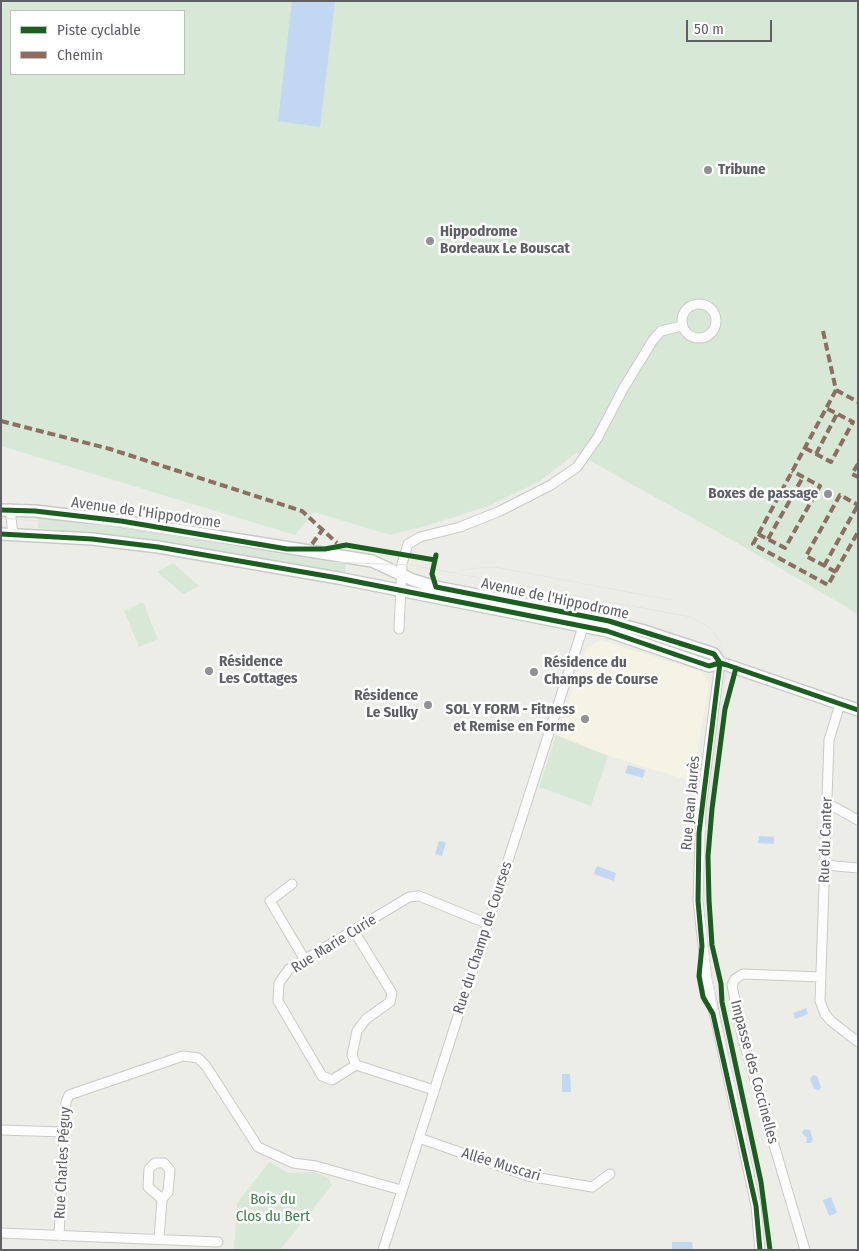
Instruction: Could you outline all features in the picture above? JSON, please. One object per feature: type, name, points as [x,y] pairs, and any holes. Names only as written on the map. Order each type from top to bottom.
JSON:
[{"type":"street","points":[[399,629],[401,574],[404,554],[410,542],[471,523],[528,498],[577,467],[598,437],[623,389],[653,340],[661,331],[682,326]]},
{"type":"street","points":[[6,510],[7,534]]},
{"type":"street","name":"Avenue de l'Hippodrome","points":[[6,510],[130,522],[357,559],[380,564],[424,584],[573,613],[626,626],[714,654],[720,663]]},
{"type":"street","name":"Avenue de l'Hippodrome","points":[[7,534],[92,539],[158,547],[583,626],[606,631],[709,666],[720,663],[858,710]]},
{"type":"street","points":[[573,613],[583,626],[588,622],[626,626]]},
{"type":"street","name":"Rue du Champ de Courses","points":[[383,1250],[583,626]]},
{"type":"street","name":"Rue Jean Jaurès","points":[[720,663],[701,808],[698,902],[707,979],[755,1198],[760,1250]]},
{"type":"street","name":"Rue du Canter","points":[[840,704],[829,740],[820,1001],[824,1014],[858,1042]]},
{"type":"street","points":[[827,803],[858,820]]},
{"type":"street","points":[[825,865],[858,868]]},
{"type":"street","points":[[292,884],[270,900],[305,960]]},
{"type":"street","name":"Rue Marie Curie","points":[[356,1065],[332,1080],[322,1076],[278,1001],[280,984],[289,969],[409,897],[419,896],[488,924]]},
{"type":"street","points":[[354,931],[392,993],[390,1002],[366,1019],[357,1031],[352,1055],[356,1065],[434,1090]]},
{"type":"street","name":"Impasse des Coccinelles","points":[[805,1250],[742,1036],[732,985],[735,979],[743,974],[821,977]]},
{"type":"street","name":"Rue Charles Péguy","points":[[59,1236],[66,1102],[69,1095],[183,1056],[198,1058],[206,1066],[258,1147],[293,1163],[316,1166],[401,1190]]},
{"type":"street","points":[[1,1130],[64,1132]]},
{"type":"street","name":"Allée Muscari","points":[[419,1138],[528,1176],[592,1187],[610,1174]]},
{"type":"street","points":[[159,1239],[162,1199]]},
{"type":"street","points":[[1,1234],[218,1242]]},
{"type":"shaded area","points":[[601,640],[702,672],[709,685],[692,781],[608,756],[556,735],[587,648]]},
{"type":"green space","name":"Hippodrome Bordeaux Le Bouscat","points":[[1,1],[858,1],[858,614],[732,540],[576,453],[540,481],[489,506],[429,525],[390,535],[314,512],[295,535],[1,446]]},
{"type":"green space","points":[[39,517],[81,520],[346,562],[345,573],[134,537],[38,528]]},
{"type":"green space","points":[[173,563],[199,586],[183,594],[157,572]]},
{"type":"green space","points":[[143,602],[158,639],[139,647],[124,611]]},
{"type":"green space","points":[[556,735],[608,756],[591,806],[539,787]]},
{"type":"green space","name":"Bois du Clos du Bert","points":[[269,1162],[289,1173],[315,1172],[328,1178],[332,1185],[280,1250],[234,1250],[237,1203]]},
{"type":"water","points":[[292,1],[335,1],[320,127],[278,121]]},
{"type":"water","points":[[628,765],[645,770],[643,778],[625,773]]},
{"type":"water","points":[[759,836],[774,837],[774,844],[758,843]]},
{"type":"water","points":[[439,841],[446,842],[442,856],[435,854]]},
{"type":"water","points":[[597,866],[616,873],[614,881],[594,874]]},
{"type":"water","points":[[806,1008],[808,1014],[795,1019],[793,1013]]},
{"type":"water","points":[[562,1074],[570,1074],[571,1092],[562,1092]]},
{"type":"water","points":[[813,1075],[817,1076],[821,1087],[819,1090],[814,1089],[810,1079]]},
{"type":"water","points":[[804,1129],[810,1130],[813,1140],[811,1143],[806,1143],[807,1138],[802,1133]]},
{"type":"water","points":[[831,1197],[837,1213],[829,1216],[823,1200]]},
{"type":"water","points":[[672,1242],[692,1242],[693,1250],[672,1250]]},
{"type":"tram line","points":[[1,518],[121,527],[327,562],[411,565],[691,617],[710,628],[720,641],[727,665],[705,834],[704,901],[708,946],[716,1002],[762,1205],[766,1250]]},
{"type":"tram line","points":[[459,570],[487,567],[500,568],[671,600]]},
{"type":"marked path","points":[[823,331],[836,390],[753,544],[828,585],[858,532]]},
{"type":"marked path","points":[[836,390],[858,402]]},
{"type":"marked path","points":[[805,448],[831,462],[853,422],[826,408]]},
{"type":"marked path","points":[[816,454],[837,414]]},
{"type":"marked path","points":[[1,421],[110,449],[302,511],[337,543]]},
{"type":"marked path","points":[[858,464],[852,474],[858,477]]},
{"type":"marked path","points":[[758,534],[785,548],[820,486],[792,471]]},
{"type":"marked path","points":[[768,539],[803,477]]},
{"type":"marked path","points":[[836,572],[806,556],[840,495],[858,505]]},
{"type":"marked path","points":[[824,566],[858,505]]},
{"type":"marked path","points":[[312,544],[323,529]]},
{"type":"cycle path","points":[[1,510],[35,511],[121,521],[287,549],[325,549],[346,545],[435,560]]},
{"type":"cycle path","points":[[1,534],[92,539],[158,547],[338,578],[607,631],[709,666],[720,663],[727,665],[858,710]]},
{"type":"cycle path","points":[[436,555],[432,574],[436,587],[609,621],[714,654],[720,663]]},
{"type":"cycle path","points":[[720,663],[699,833],[698,901],[702,946],[699,976],[703,997],[713,1014],[756,1206],[760,1250]]},
{"type":"cycle path","points":[[736,668],[725,709],[712,809],[708,856],[709,900],[712,945],[721,984],[722,1002],[761,1182],[770,1250]]},
{"type":"place","name":"Tribune","points":[[708,170]]},
{"type":"place","name":"Hippodrome Bordeaux Le Bouscat","points":[[430,241]]},
{"type":"place","name":"Boxes de passage","points":[[828,494]]},
{"type":"place","name":"Résidence Les Cottages","points":[[209,671]]},
{"type":"place","name":"Résidence du Champs de Course","points":[[534,672]]},
{"type":"place","name":"Résidence Le Sulky","points":[[428,705]]},
{"type":"place","name":"SOL Y FORM - Fitness et Remise en Forme","points":[[585,719]]}]
